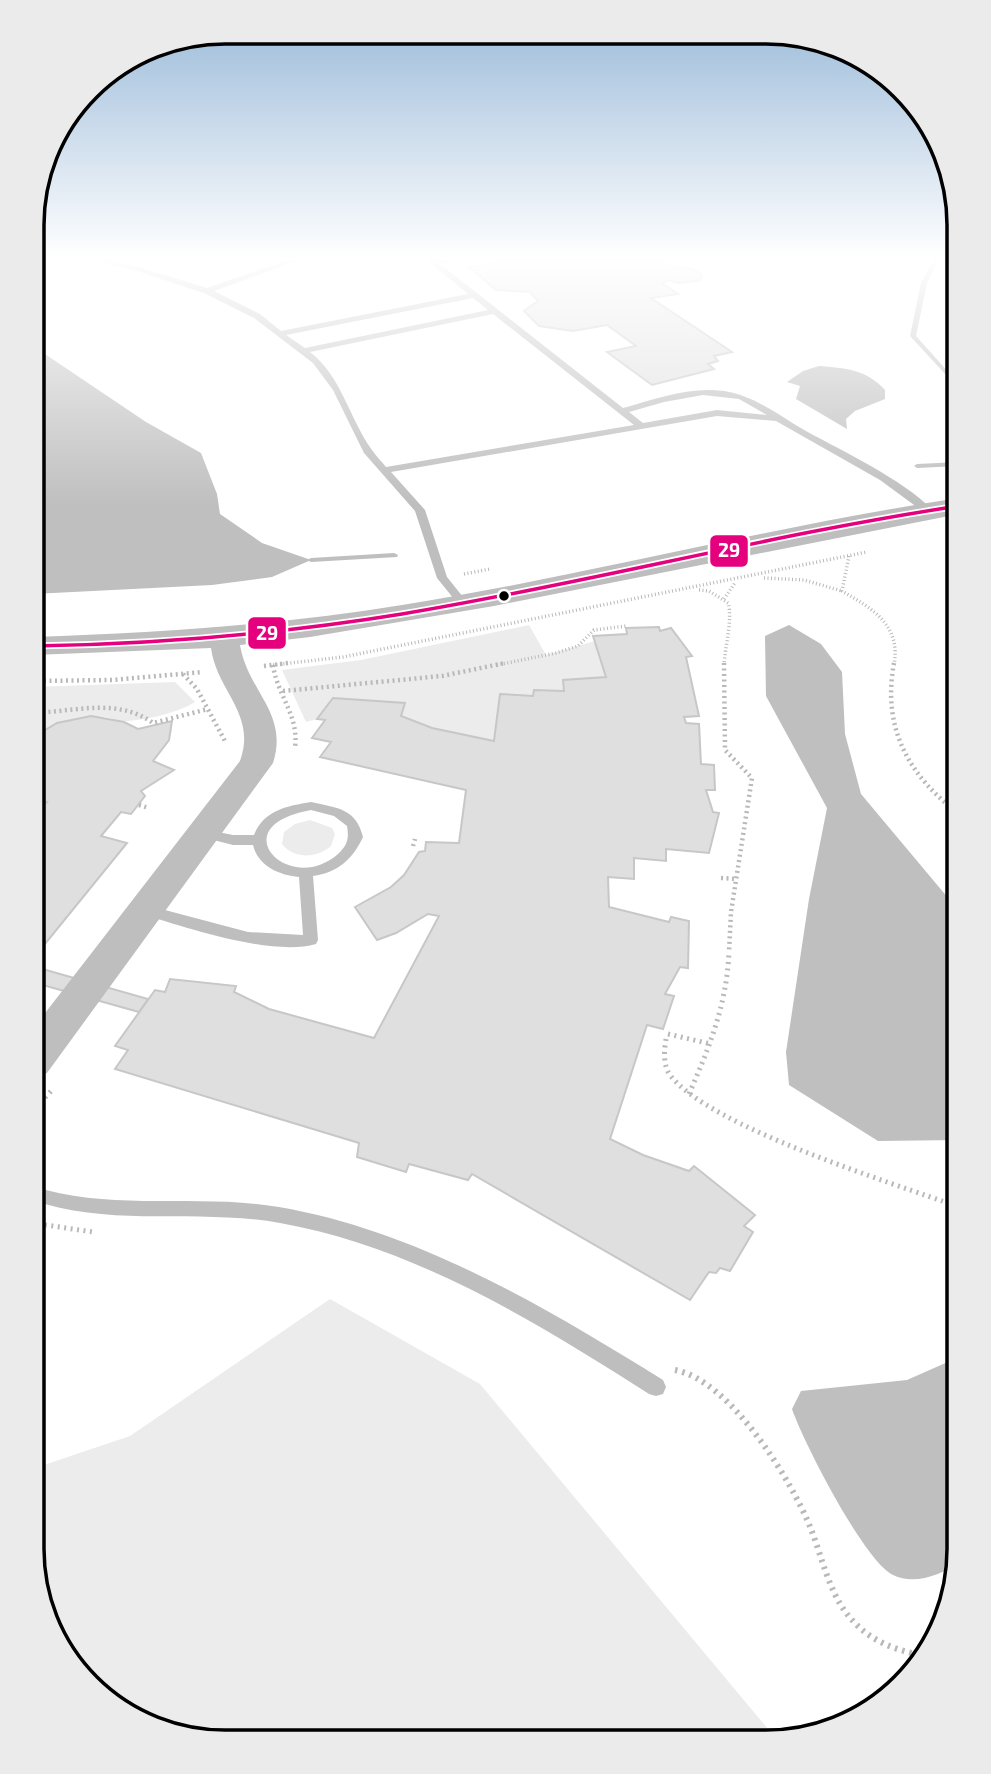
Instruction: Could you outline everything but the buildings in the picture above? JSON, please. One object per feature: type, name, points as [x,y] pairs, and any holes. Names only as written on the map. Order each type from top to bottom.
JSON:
[{"type":"street","points":[[44,646],[224,638],[292,632],[463,602],[947,508]]},
{"type":"street","points":[[44,1045],[256,763],[264,733],[258,716],[230,670],[224,638]]},
{"type":"lane","points":[[291,340],[337,390],[367,451],[420,510],[442,578],[463,602]]},
{"type":"lane","points":[[304,351],[358,340]]},
{"type":"lane","points":[[532,340],[641,426]]},
{"type":"lane","points":[[622,411],[676,396],[741,395],[761,403],[778,419],[883,478],[929,511]]},
{"type":"lane","points":[[385,470],[717,413],[778,419]]},
{"type":"lane","points":[[327,808],[341,813],[351,821],[356,830],[352,851],[331,867],[306,872],[284,870],[271,864],[262,856],[259,840],[267,823],[295,809],[327,808]]},
{"type":"lane","points":[[203,833],[233,840],[259,840]]},
{"type":"lane","points":[[145,910],[258,940],[284,943],[311,940],[306,872]]},
{"type":"lane","points":[[44,1198],[101,1207],[217,1207],[279,1215],[349,1234],[451,1271],[522,1305],[656,1387]]},
{"type":"path","points":[[842,590],[849,556]]},
{"type":"path","points":[[442,578],[496,568]]},
{"type":"path","points":[[724,599],[734,583],[747,578],[789,578],[842,590],[868,606],[890,626],[897,651],[890,699],[895,727],[905,753],[934,797],[947,806]]},
{"type":"path","points":[[689,1094],[717,1029],[728,982],[731,912],[752,778],[725,750],[722,691],[726,630],[731,612],[724,599],[709,591],[691,589]]},
{"type":"path","points":[[283,691],[442,676],[556,653],[578,646],[594,630],[626,626]]},
{"type":"path","points":[[183,674],[208,709],[227,747]]},
{"type":"path","points":[[44,712],[116,709],[135,711],[153,723],[208,709]]},
{"type":"path","points":[[139,805],[149,808]]},
{"type":"path","points":[[413,846],[415,839]]},
{"type":"path","points":[[721,878],[737,879]]},
{"type":"path","points":[[710,1044],[667,1036],[666,1067],[670,1077],[712,1111],[947,1202]]},
{"type":"path","points":[[656,1387],[677,1368],[713,1391],[739,1414],[769,1451],[799,1503],[838,1603],[860,1632],[896,1652],[914,1655]]},
{"type":"shaded area","points":[[44,353],[146,422],[201,453],[217,494],[220,514],[262,543],[311,560],[272,577],[212,585],[44,593]]},
{"type":"shaded area","points":[[819,366],[863,374],[885,390],[885,399],[855,411],[846,419],[847,429],[796,399],[800,386],[787,382],[803,371]]},
{"type":"shaded area","points":[[529,625],[546,655],[595,641],[606,677],[563,680],[564,691],[535,690],[533,696],[494,741],[432,728],[401,716],[404,703],[333,698],[317,719],[306,722],[282,670],[361,660]]},
{"type":"shaded area","points":[[789,625],[821,644],[842,672],[845,734],[861,794],[947,897],[947,1140],[878,1141],[789,1085],[786,1052],[809,899],[827,808],[766,696],[765,636]]},
{"type":"shaded area","points":[[175,682],[195,702],[171,713],[143,719],[75,719],[44,731],[44,687]]},
{"type":"shaded area","points":[[310,820],[332,828],[335,834],[331,846],[313,855],[293,853],[282,844],[284,832],[295,824]]},
{"type":"shaded area","points":[[330,1299],[480,1384],[769,1730],[224,1730],[201,1729],[155,1716],[114,1693],[81,1660],[53,1608],[44,1561],[44,1465],[130,1436]]},
{"type":"shaded area","points":[[947,1362],[946,1570],[919,1579],[893,1575],[867,1548],[821,1472],[792,1409],[801,1391],[907,1380]]},
{"type":"waterway","points":[[916,340],[947,374]]},
{"type":"waterway","points":[[917,466],[947,465]]},
{"type":"waterway","points":[[311,560],[394,555]]},
{"type":"transit line","name":"29","points":[[44,646],[126,645],[218,638],[402,614],[947,508]]}]
